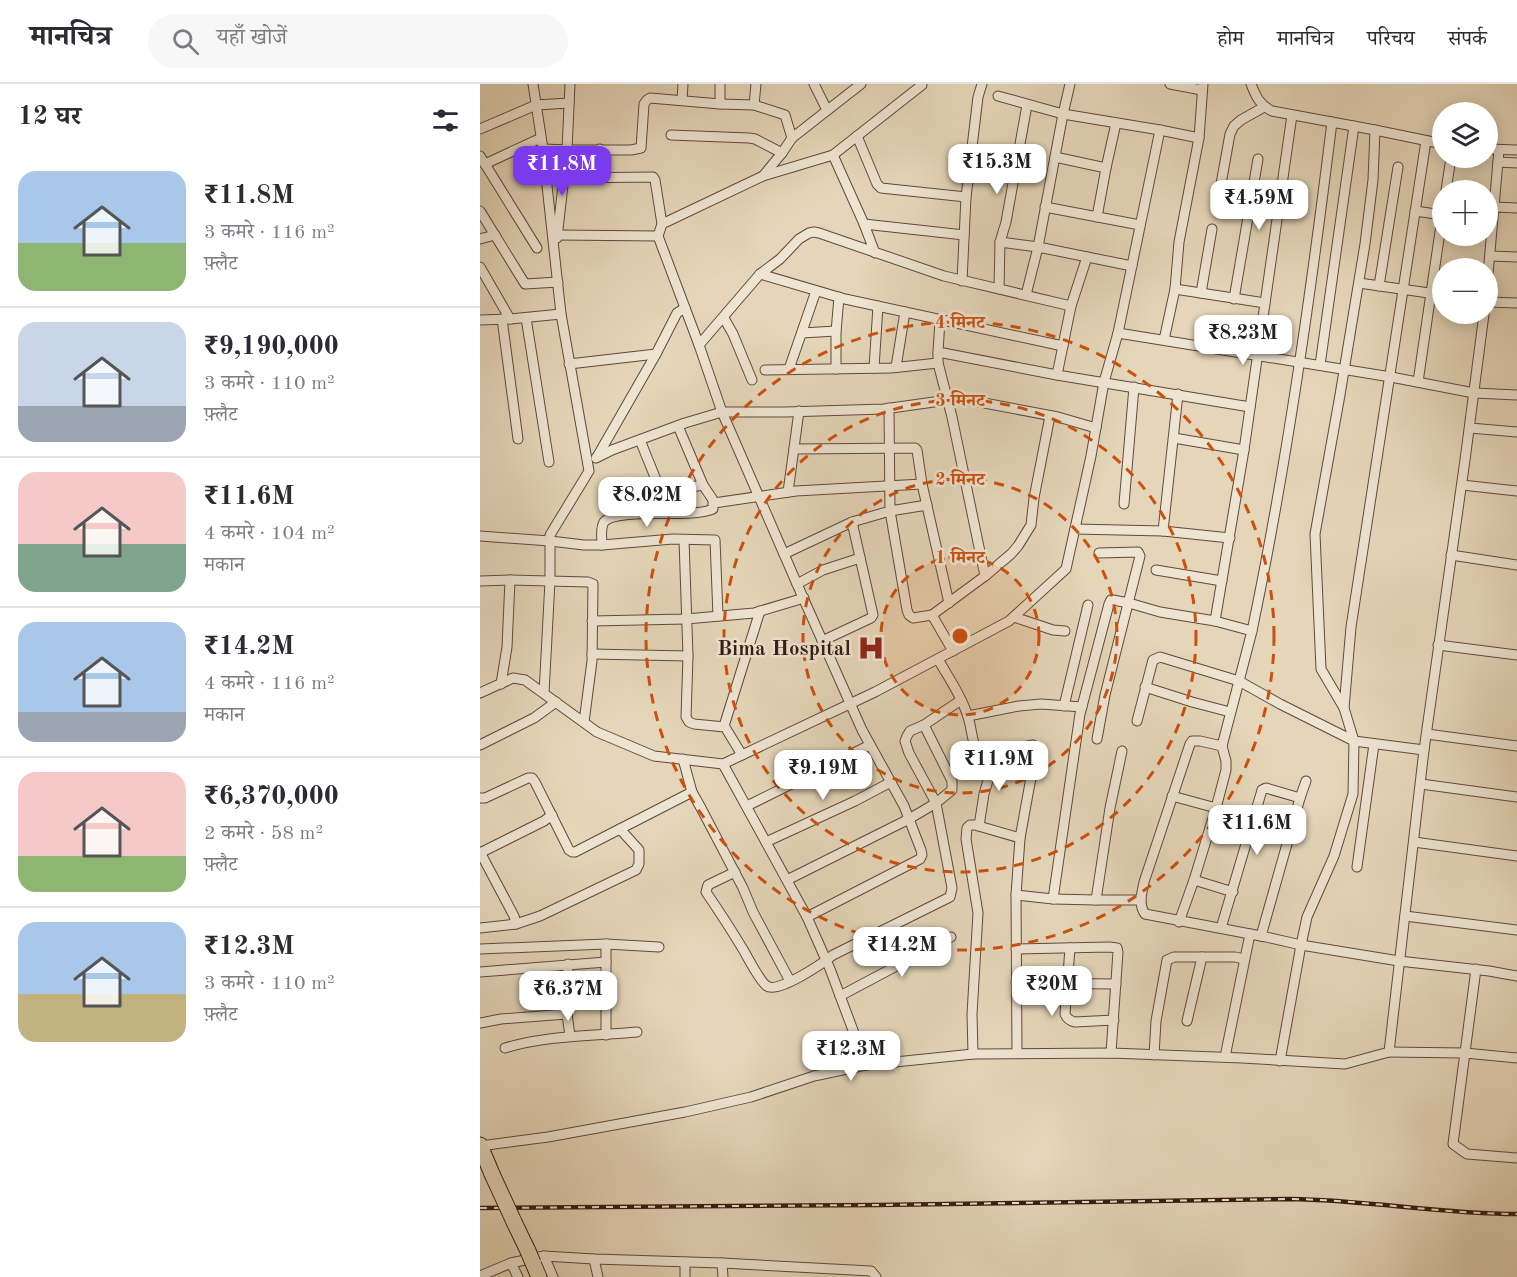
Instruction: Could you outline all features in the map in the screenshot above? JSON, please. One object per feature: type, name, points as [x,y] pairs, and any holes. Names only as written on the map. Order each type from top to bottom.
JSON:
[{"type":"highway","points":[[480,1146],[485,1175],[527,1265]]},
{"type":"street","points":[[533,84],[542,138],[561,314],[589,471]]},
{"type":"street","points":[[555,256],[567,150],[570,84]]},
{"type":"street","points":[[682,100],[683,84]]},
{"type":"street","points":[[720,84],[720,104]]},
{"type":"street","points":[[754,105],[756,84]]},
{"type":"street","points":[[814,84],[827,110]]},
{"type":"street","points":[[763,176],[792,138],[861,84]]},
{"type":"street","points":[[962,281],[966,197],[978,97],[982,84]]},
{"type":"street","points":[[1026,295],[1038,247],[1070,84]]},
{"type":"street","points":[[1164,340],[1175,289],[1179,242],[1199,138],[1202,87],[1170,84]]},
{"type":"street","points":[[1251,84],[1256,97],[1264,107],[1272,111],[1432,142]]},
{"type":"street","points":[[662,224],[763,176],[832,155],[922,85]]},
{"type":"street","points":[[998,96],[1063,114],[1199,138]]},
{"type":"street","points":[[543,149],[631,150],[641,148],[645,104],[650,98],[754,105],[784,115],[792,138]]},
{"type":"street","points":[[480,129],[537,105],[569,103]]},
{"type":"street","points":[[999,290],[1000,242],[1006,222],[1027,105]]},
{"type":"street","points":[[1219,195],[1230,134],[1234,126],[1264,107]]},
{"type":"street","points":[[1215,621],[1244,450],[1292,115]]},
{"type":"street","points":[[1179,922],[1194,880],[1226,770],[1222,746],[1262,584],[1300,361],[1332,122]]},
{"type":"street","points":[[1097,217],[1116,123]]},
{"type":"street","points":[[1320,365],[1354,126]]},
{"type":"street","points":[[480,693],[513,678],[519,678],[544,693],[597,732],[654,756],[723,764],[850,704],[1014,617],[1066,569],[1104,382],[1118,333],[1160,130]]},
{"type":"street","points":[[1280,1061],[1307,917],[1335,856],[1353,794],[1354,741],[1344,708],[1321,669],[1315,534],[1359,283],[1373,180],[1375,130]]},
{"type":"street","points":[[671,135],[749,138],[782,153]]},
{"type":"street","points":[[857,136],[877,184],[881,188],[966,197]]},
{"type":"street","points":[[537,248],[482,160],[542,138]]},
{"type":"street","points":[[1344,708],[1351,627],[1426,141]]},
{"type":"street","points":[[599,178],[600,149]]},
{"type":"street","points":[[1517,150],[1499,150],[1498,162],[1517,163]]},
{"type":"street","points":[[832,155],[875,253]]},
{"type":"street","points":[[1055,157],[1106,168]]},
{"type":"street","points":[[1234,298],[1258,159]]},
{"type":"street","points":[[1379,286],[1398,167]]},
{"type":"street","points":[[563,178],[653,177],[656,180],[662,224],[658,236],[722,412],[850,704],[904,806],[921,850],[920,859],[807,917]]},
{"type":"street","points":[[1046,207],[1140,225]]},
{"type":"street","points":[[1498,207],[1517,208]]},
{"type":"street","points":[[480,211],[525,284],[558,282]]},
{"type":"street","points":[[1415,211],[1432,213]]},
{"type":"street","points":[[864,224],[964,235]]},
{"type":"street","points":[[1201,293],[1212,229]]},
{"type":"street","points":[[699,345],[760,274],[780,259],[799,238],[808,233],[819,232],[962,281],[1071,306]]},
{"type":"street","points":[[480,239],[495,235]]},
{"type":"street","points":[[557,235],[658,236]]},
{"type":"street","points":[[1000,242],[1038,247],[1132,266]]},
{"type":"street","points":[[1490,246],[1490,256],[1517,257]]},
{"type":"street","points":[[1057,375],[1071,306],[1087,257]]},
{"type":"street","points":[[480,267],[506,319],[518,439]]},
{"type":"street","points":[[760,274],[839,297],[1063,346]]},
{"type":"street","points":[[1359,283],[1432,293],[1418,382]]},
{"type":"street","points":[[1175,289],[1265,303]]},
{"type":"street","points":[[789,369],[816,291]]},
{"type":"street","points":[[836,369],[839,297]]},
{"type":"street","points":[[1498,302],[1517,303]]},
{"type":"street","points":[[874,368],[878,306]]},
{"type":"street","points":[[544,693],[550,535],[656,354],[677,313],[685,308]]},
{"type":"street","points":[[896,367],[905,312]]},
{"type":"street","points":[[480,320],[561,314]]},
{"type":"street","points":[[526,318],[549,462]]},
{"type":"street","points":[[724,318],[752,380]]},
{"type":"street","points":[[940,320],[938,363],[985,576]]},
{"type":"street","points":[[1389,1052],[1438,645],[1483,324]]},
{"type":"street","points":[[802,333],[836,332]]},
{"type":"street","points":[[1118,333],[1390,376],[1474,393],[1517,395]]},
{"type":"street","points":[[938,352],[1057,375],[1250,407]]},
{"type":"street","points":[[569,364],[656,354]]},
{"type":"street","points":[[765,370],[874,368],[938,363]]},
{"type":"street","points":[[1124,504],[1134,387]]},
{"type":"street","points":[[1163,531],[1178,394]]},
{"type":"street","points":[[596,458],[678,426],[722,412],[888,408],[963,399],[1050,416],[1096,428]]},
{"type":"street","points":[[888,408],[890,511],[907,610],[913,618],[932,615],[985,576],[1018,546],[1030,525],[1050,416]]},
{"type":"street","points":[[788,492],[799,411]]},
{"type":"street","points":[[602,546],[602,527],[608,519],[645,513],[702,513],[713,509],[714,503],[703,485],[678,426]]},
{"type":"street","points":[[1470,428],[1517,432]]},
{"type":"street","points":[[1174,438],[1244,450]]},
{"type":"street","points":[[640,440],[668,513]]},
{"type":"street","points":[[794,449],[915,448],[949,603]]},
{"type":"street","points":[[714,503],[788,492],[922,484]]},
{"type":"street","points":[[661,492],[703,485]]},
{"type":"street","points":[[1462,485],[1517,491]]},
{"type":"street","points":[[784,554],[852,522],[890,511],[927,505]]},
{"type":"street","points":[[822,641],[873,615],[852,522]]},
{"type":"street","points":[[1075,529],[1163,531],[1230,538]]},
{"type":"street","points":[[480,536],[584,546],[673,539],[715,540],[718,616]]},
{"type":"street","points":[[684,540],[688,656],[686,717],[694,724],[727,728],[742,755]]},
{"type":"street","points":[[1096,739],[1140,556],[1138,552],[1100,553]]},
{"type":"street","points":[[1451,555],[1517,565]]},
{"type":"street","points":[[797,584],[823,570],[860,558]]},
{"type":"street","points":[[1156,570],[1222,581]]},
{"type":"street","points":[[501,684],[507,647],[510,580]]},
{"type":"street","points":[[480,581],[588,582],[592,584],[592,654],[585,722]]},
{"type":"street","points":[[592,621],[686,620],[760,611],[804,598]]},
{"type":"street","points":[[1053,898],[1082,707],[1110,602],[1113,600],[1129,603],[1160,612],[1215,621],[1252,631]]},
{"type":"street","points":[[1064,706],[1088,604]]},
{"type":"street","points":[[724,726],[760,611]]},
{"type":"street","points":[[932,615],[953,651]]},
{"type":"street","points":[[1014,617],[1053,630],[1065,631]]},
{"type":"street","points":[[1438,645],[1517,656]]},
{"type":"street","points":[[592,654],[688,656]]},
{"type":"street","points":[[1137,721],[1153,660],[1160,657],[1239,681],[1354,741],[1425,750]]},
{"type":"street","points":[[938,659],[968,716],[977,752],[996,753],[1033,745],[1038,748],[1020,838],[1016,895],[1017,1053]]},
{"type":"street","points":[[1145,687],[1230,712]]},
{"type":"street","points":[[735,872],[708,885],[706,892],[766,986],[774,988],[820,966],[833,955],[950,897],[952,888],[936,803],[909,753],[906,741],[910,731],[924,725],[961,700]]},
{"type":"street","points":[[480,745],[534,718],[556,702]]},
{"type":"street","points":[[968,716],[1041,704],[1082,707]]},
{"type":"street","points":[[787,880],[909,819],[936,803],[952,790],[953,786],[924,725]]},
{"type":"street","points":[[1427,734],[1517,746]]},
{"type":"street","points":[[1222,746],[1200,741],[1192,741],[1190,744],[1144,882],[1141,907],[1145,914],[1399,962],[1517,975]]},
{"type":"street","points":[[1357,867],[1374,744]]},
{"type":"street","points":[[747,807],[870,745]]},
{"type":"street","points":[[1096,900],[1110,808],[1122,751]]},
{"type":"street","points":[[979,826],[984,794],[996,753]]},
{"type":"street","points":[[683,759],[692,792],[790,981]]},
{"type":"street","points":[[723,764],[807,917],[866,1065]]},
{"type":"street","points":[[480,798],[532,778],[569,850],[577,852],[692,792]]},
{"type":"street","points":[[1261,936],[1306,781]]},
{"type":"street","points":[[766,842],[891,782]]},
{"type":"street","points":[[1421,784],[1517,797]]},
{"type":"street","points":[[1221,928],[1262,790],[1266,788],[1300,798]]},
{"type":"street","points":[[1172,796],[1216,808]]},
{"type":"street","points":[[516,924],[480,852],[552,815]]},
{"type":"street","points":[[973,1054],[972,1014],[978,913],[967,828],[970,825],[979,826],[1020,838]]},
{"type":"street","points":[[480,928],[516,924],[540,916],[636,870],[639,864],[639,850],[620,829]]},
{"type":"street","points":[[1414,842],[1517,856]]},
{"type":"street","points":[[1194,880],[1233,892]]},
{"type":"street","points":[[1016,895],[1141,900]]},
{"type":"street","points":[[1405,916],[1517,930]]},
{"type":"street","points":[[1225,1057],[1250,934]]},
{"type":"street","points":[[840,996],[951,937]]},
{"type":"street","points":[[480,949],[606,944],[659,947]]},
{"type":"street","points":[[606,944],[606,1035]]},
{"type":"street","points":[[1070,948],[1065,1014],[1069,1020],[1076,1022],[1114,1020]]},
{"type":"street","points":[[1016,949],[1117,948],[1111,1053]]},
{"type":"street","points":[[1154,1054],[1156,1021],[1167,960],[1174,957],[1244,959]]},
{"type":"street","points":[[1187,1021],[1202,957]]},
{"type":"street","points":[[480,972],[606,962]]},
{"type":"street","points":[[568,964],[567,1014],[570,1036]]},
{"type":"street","points":[[1476,969],[1453,1144],[1467,1154],[1517,1158]]},
{"type":"street","points":[[1016,983],[1116,984]]},
{"type":"street","points":[[480,1023],[501,1019],[567,1014]]},
{"type":"street","points":[[505,1048],[570,1036],[637,1032]]},
{"type":"street","points":[[480,1146],[548,1137],[685,1112],[751,1097],[814,1076],[866,1065],[973,1054],[1154,1054],[1345,1064],[1389,1052],[1465,1053],[1517,1058]]},
{"type":"street","points":[[594,1259],[598,1277]]},
{"type":"street","points":[[480,1276],[527,1265],[594,1259],[722,1263],[831,1273],[871,1271],[876,1277]]},
{"type":"street","points":[[685,1262],[685,1277]]},
{"type":"street","points":[[722,1263],[723,1277]]},
{"type":"street","points":[[527,1265],[553,1277]]},
{"type":"railway","points":[[480,1208],[1291,1199],[1517,1214]]},
{"type":"place","name":"Bima Hospital","points":[[871,648]]}]
